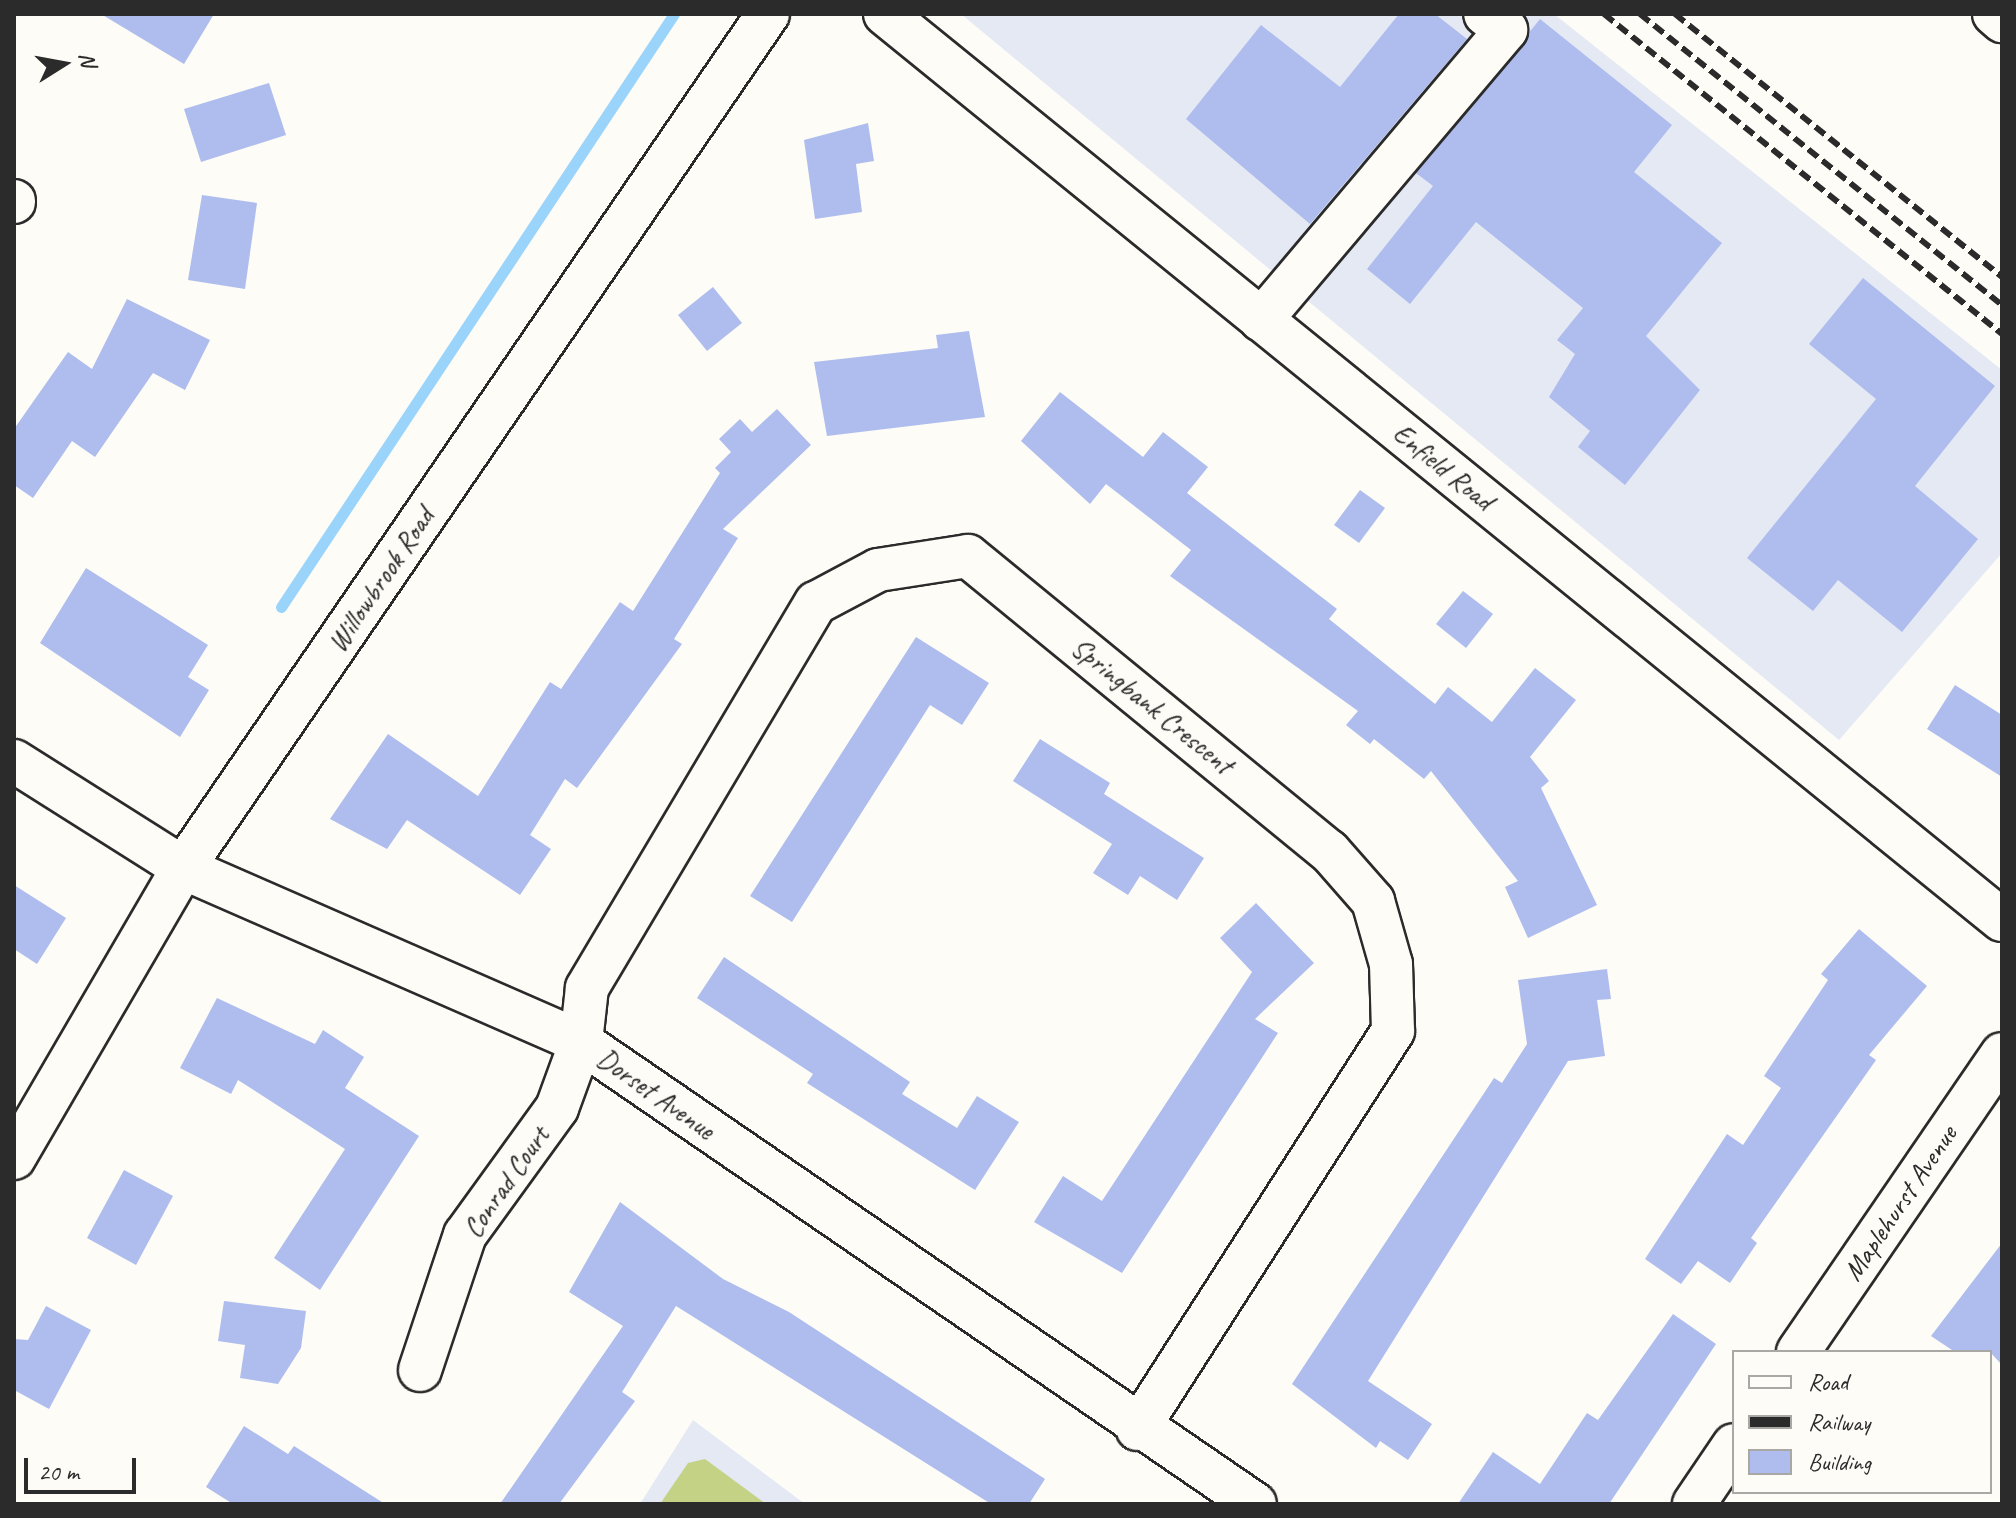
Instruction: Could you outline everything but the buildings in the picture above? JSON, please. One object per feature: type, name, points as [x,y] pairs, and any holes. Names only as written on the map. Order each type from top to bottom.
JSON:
[{"type":"street","name":"Willowbrook Road","points":[[14,1158],[183,868],[768,14]]},
{"type":"street","name":"Enfield Road","points":[[885,14],[2002,920]]},
{"type":"street","points":[[1261,320],[1506,30],[1485,14]]},
{"type":"street","points":[[1994,14],[2002,21]]},
{"type":"street","name":"Springbank Crescent","points":[[581,1042],[587,988],[816,603],[878,570],[968,556],[1329,851],[1373,901],[1391,964],[1393,1031],[1137,1429]]},
{"type":"street","name":"Dorset Avenue","points":[[14,761],[183,868],[581,1042],[1137,1429],[1255,1504]]},
{"type":"street","name":"Conrad Court","points":[[420,1370],[465,1235],[557,1108],[581,1042]]},
{"type":"street","name":"Maplehurst Avenue","points":[[1799,1350],[2002,1054]]},
{"type":"street","points":[[1694,1504],[1732,1448]]},
{"type":"shaded area","points":[[961,14],[1554,14],[2002,370],[2002,553],[1839,740]]},
{"type":"shaded area","points":[[693,1420],[805,1504],[640,1504]]},
{"type":"green space","points":[[705,1459],[766,1504],[660,1504],[688,1463]]},
{"type":"waterway","points":[[281,607],[674,14]]},
{"type":"railway","points":[[1604,14],[2002,334]]},
{"type":"railway","points":[[1640,14],[2002,305]]},
{"type":"railway","points":[[1675,14],[2002,277]]}]
